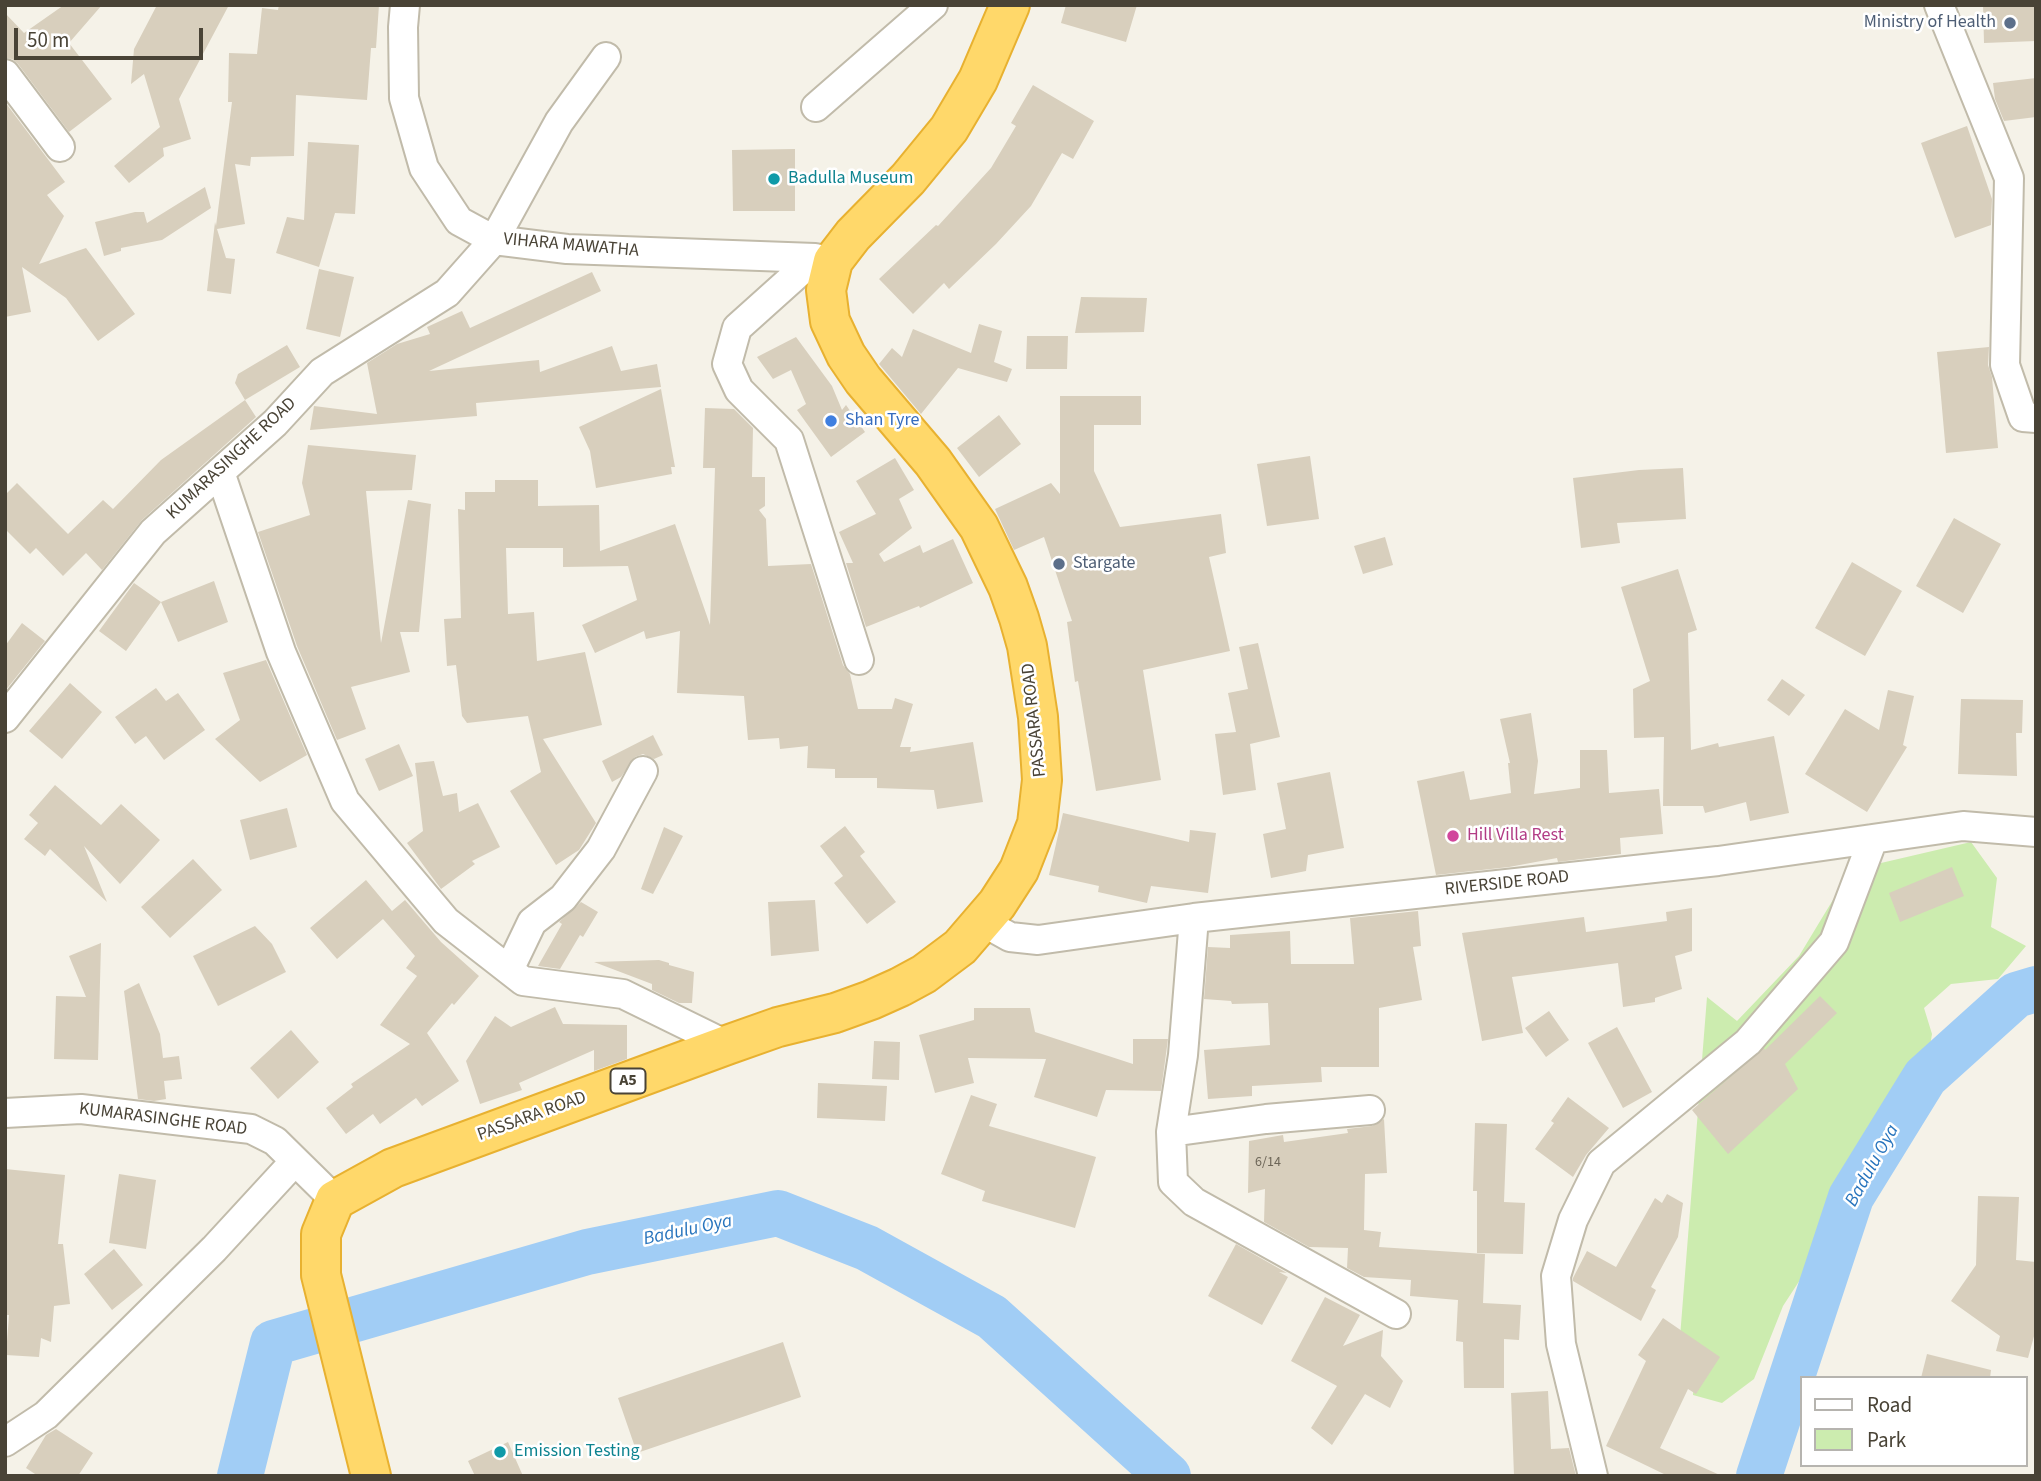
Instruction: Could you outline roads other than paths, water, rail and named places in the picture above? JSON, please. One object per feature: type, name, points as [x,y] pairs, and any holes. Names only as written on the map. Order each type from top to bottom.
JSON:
[{"type":"highway","name":"PASSARA ROAD","points":[[335,1200],[393,1168],[727,1045],[778,1027],[835,1013],[900,987],[943,961],[960,947],[983,922],[1020,870],[1037,824],[1042,780],[1041,746],[1027,646],[1008,587],[979,527],[933,462],[863,380],[835,335],[830,321],[824,260],[908,179],[949,129],[978,80],[1010,5]]},
{"type":"highway","points":[[335,1200],[321,1234],[321,1275],[371,1476]]},
{"type":"street","name":"VIHARA MAWATHA","points":[[405,5],[402,27],[404,98],[424,168],[459,220],[495,240],[567,249],[824,260]]},
{"type":"street","points":[[816,107],[933,5]]},
{"type":"street","points":[[1939,5],[2009,178],[2005,365],[2023,417],[2036,418]]},
{"type":"street","name":"KUMARASINGHE ROAD","points":[[5,718],[153,532],[275,423],[322,372],[447,293],[495,240],[559,122],[606,57]]},
{"type":"street","points":[[5,74],[60,147]]},
{"type":"street","points":[[824,260],[737,328],[727,364],[738,390],[789,440],[859,660]]},
{"type":"street","points":[[220,472],[281,652],[345,802],[446,921],[523,981],[623,994],[727,1045]]},
{"type":"street","points":[[509,970],[532,922],[563,898],[601,849],[643,771]]},
{"type":"street","name":"RIVERSIDE ROAD","points":[[983,922],[1010,937],[1038,940],[1194,918],[1718,861],[1963,826],[2036,832]]},
{"type":"street","points":[[1593,1476],[1561,1344],[1556,1276],[1573,1220],[1601,1163],[1748,1042],[1834,942],[1873,839]]},
{"type":"street","points":[[1194,918],[1182,1055],[1171,1132],[1173,1182],[1194,1202],[1396,1314]]},
{"type":"street","name":"KUMARASINGHE ROAD","points":[[5,1114],[81,1109],[251,1129],[275,1141],[335,1200]]},
{"type":"street","points":[[1171,1132],[1266,1119],[1370,1110]]},
{"type":"street","points":[[5,1442],[46,1415],[214,1249],[295,1161]]},
{"type":"waterway","name":"Badulu Oya","points":[[1759,1476],[1851,1197],[1925,1077],[2016,995],[2036,989]]},
{"type":"waterway","name":"Badulu Oya","points":[[240,1476],[273,1343],[587,1252],[778,1213],[867,1248],[992,1317],[1168,1476]]},
{"type":"place","name":"Ministry of Health","points":[[2010,23]]},
{"type":"place","name":"Badulla Museum","points":[[774,179]]},
{"type":"place","name":"Shan Tyre","points":[[831,421]]},
{"type":"place","name":"Stargate","points":[[1059,564]]},
{"type":"place","name":"Hill Villa Rest","points":[[1453,836]]},
{"type":"place","name":"Emission Testing","points":[[500,1452]]}]
